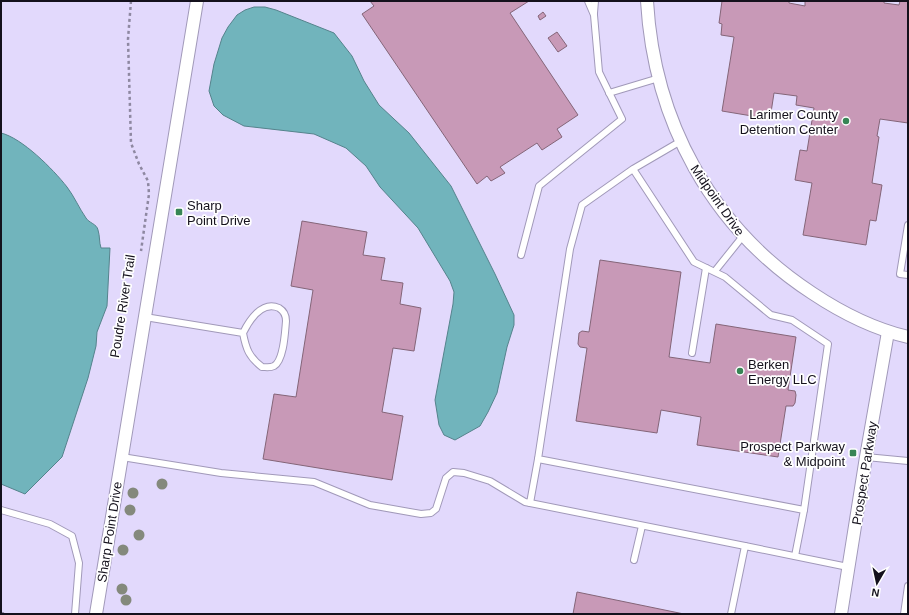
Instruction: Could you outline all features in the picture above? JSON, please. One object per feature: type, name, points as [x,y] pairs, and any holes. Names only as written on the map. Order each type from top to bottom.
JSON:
[{"type":"street","name":"Sharp Point Drive","points":[[96,614],[197,1]]},
{"type":"street","name":"Midpoint Drive","points":[[647,1],[650,34],[659,78],[671,118],[703,183],[725,214],[743,236],[774,265],[804,288],[825,302],[859,320],[888,332],[908,337]]},
{"type":"street","name":"Prospect Parkway","points":[[840,614],[888,332]]},
{"type":"lane","points":[[588,1],[594,15]]},
{"type":"lane","points":[[521,255],[538,186],[622,119],[599,72],[594,15],[595,1]]},
{"type":"lane","points":[[609,93],[659,78]]},
{"type":"lane","points":[[530,503],[570,250],[582,205],[633,169],[681,141]]},
{"type":"lane","points":[[633,169],[694,262],[724,276],[771,315],[792,320],[828,344],[804,510],[795,556]]},
{"type":"lane","points":[[908,225],[900,274],[908,276]]},
{"type":"lane","points":[[715,271],[743,236]]},
{"type":"lane","points":[[692,353],[706,268]]},
{"type":"lane","points":[[276,307],[286,315],[281,357],[273,366],[262,367],[252,358],[247,350],[243,334],[249,322],[256,314],[265,308],[276,307]]},
{"type":"lane","points":[[145,318],[243,334]]},
{"type":"lane","points":[[866,456],[908,462]]},
{"type":"lane","points":[[122,457],[221,473],[314,482],[370,505],[421,514],[431,513],[436,509],[446,478],[453,472],[490,481],[525,502],[848,567]]},
{"type":"lane","points":[[538,459],[804,510]]},
{"type":"lane","points":[[1,510],[50,524],[72,536],[79,563],[75,614]]},
{"type":"lane","points":[[634,560],[642,526]]},
{"type":"lane","points":[[731,614],[745,546]]},
{"type":"lane","points":[[904,614],[908,586]]},
{"type":"path","name":"Poudre River Trail","points":[[131,1],[128,39],[131,143],[148,182],[149,194],[140,254]]},
{"type":"path","points":[[1,613],[6,614]]},
{"type":"shaded area","points":[[254,7],[265,7],[276,10],[334,33],[352,56],[364,81],[379,105],[409,133],[451,186],[495,274],[514,315],[514,325],[507,347],[497,393],[488,412],[480,426],[455,440],[444,435],[439,425],[435,400],[454,292],[450,281],[418,228],[380,187],[366,166],[346,148],[314,134],[244,126],[223,115],[214,106],[209,91],[214,64],[222,38],[237,15]]},
{"type":"shaded area","points":[[1,133],[18,141],[37,155],[54,172],[70,191],[86,218],[97,228],[101,248],[110,248],[107,306],[97,332],[96,346],[88,378],[62,457],[25,494],[1,484]]},
{"type":"building","points":[[370,1],[529,1],[510,13],[578,115],[557,129],[562,137],[542,150],[537,143],[500,167],[505,173],[491,181],[487,176],[477,184],[362,14],[374,6]]},
{"type":"building","name":"Larimer County Detention Center","points":[[722,1],[789,1],[789,3],[805,6],[805,1],[884,1],[884,3],[899,5],[900,1],[908,1],[908,123],[880,119],[877,136],[879,137],[872,183],[882,185],[876,221],[870,220],[866,245],[803,235],[812,183],[795,180],[800,150],[807,151],[814,108],[796,105],[797,96],[774,93],[770,119],[722,111],[734,37],[721,35],[722,24],[719,23]]},
{"type":"building","points":[[543,12],[546,16],[540,20],[538,16]]},
{"type":"building","points":[[557,32],[567,46],[558,52],[548,38]]},
{"type":"building","points":[[302,221],[367,232],[363,255],[385,258],[381,280],[403,283],[400,304],[421,308],[414,351],[393,348],[382,412],[403,416],[392,480],[263,459],[274,394],[296,397],[313,290],[291,286]]},
{"type":"building","points":[[600,260],[681,272],[669,357],[710,363],[716,324],[796,337],[788,390],[795,391],[795,403],[793,406],[786,406],[778,457],[697,445],[701,417],[661,410],[657,433],[576,421],[587,348],[580,347],[578,344],[579,333],[582,331],[589,332]]},
{"type":"building","points":[[577,592],[684,614],[573,614]]},
{"type":"place","name":"Larimer County Detention Center","points":[[846,121]]},
{"type":"place","name":"Sharp Point Drive","points":[[179,212]]},
{"type":"place","name":"Berken Energy LLC","points":[[740,371]]},
{"type":"place","name":"Prospect Parkway & Midpoint","points":[[853,453]]}]
